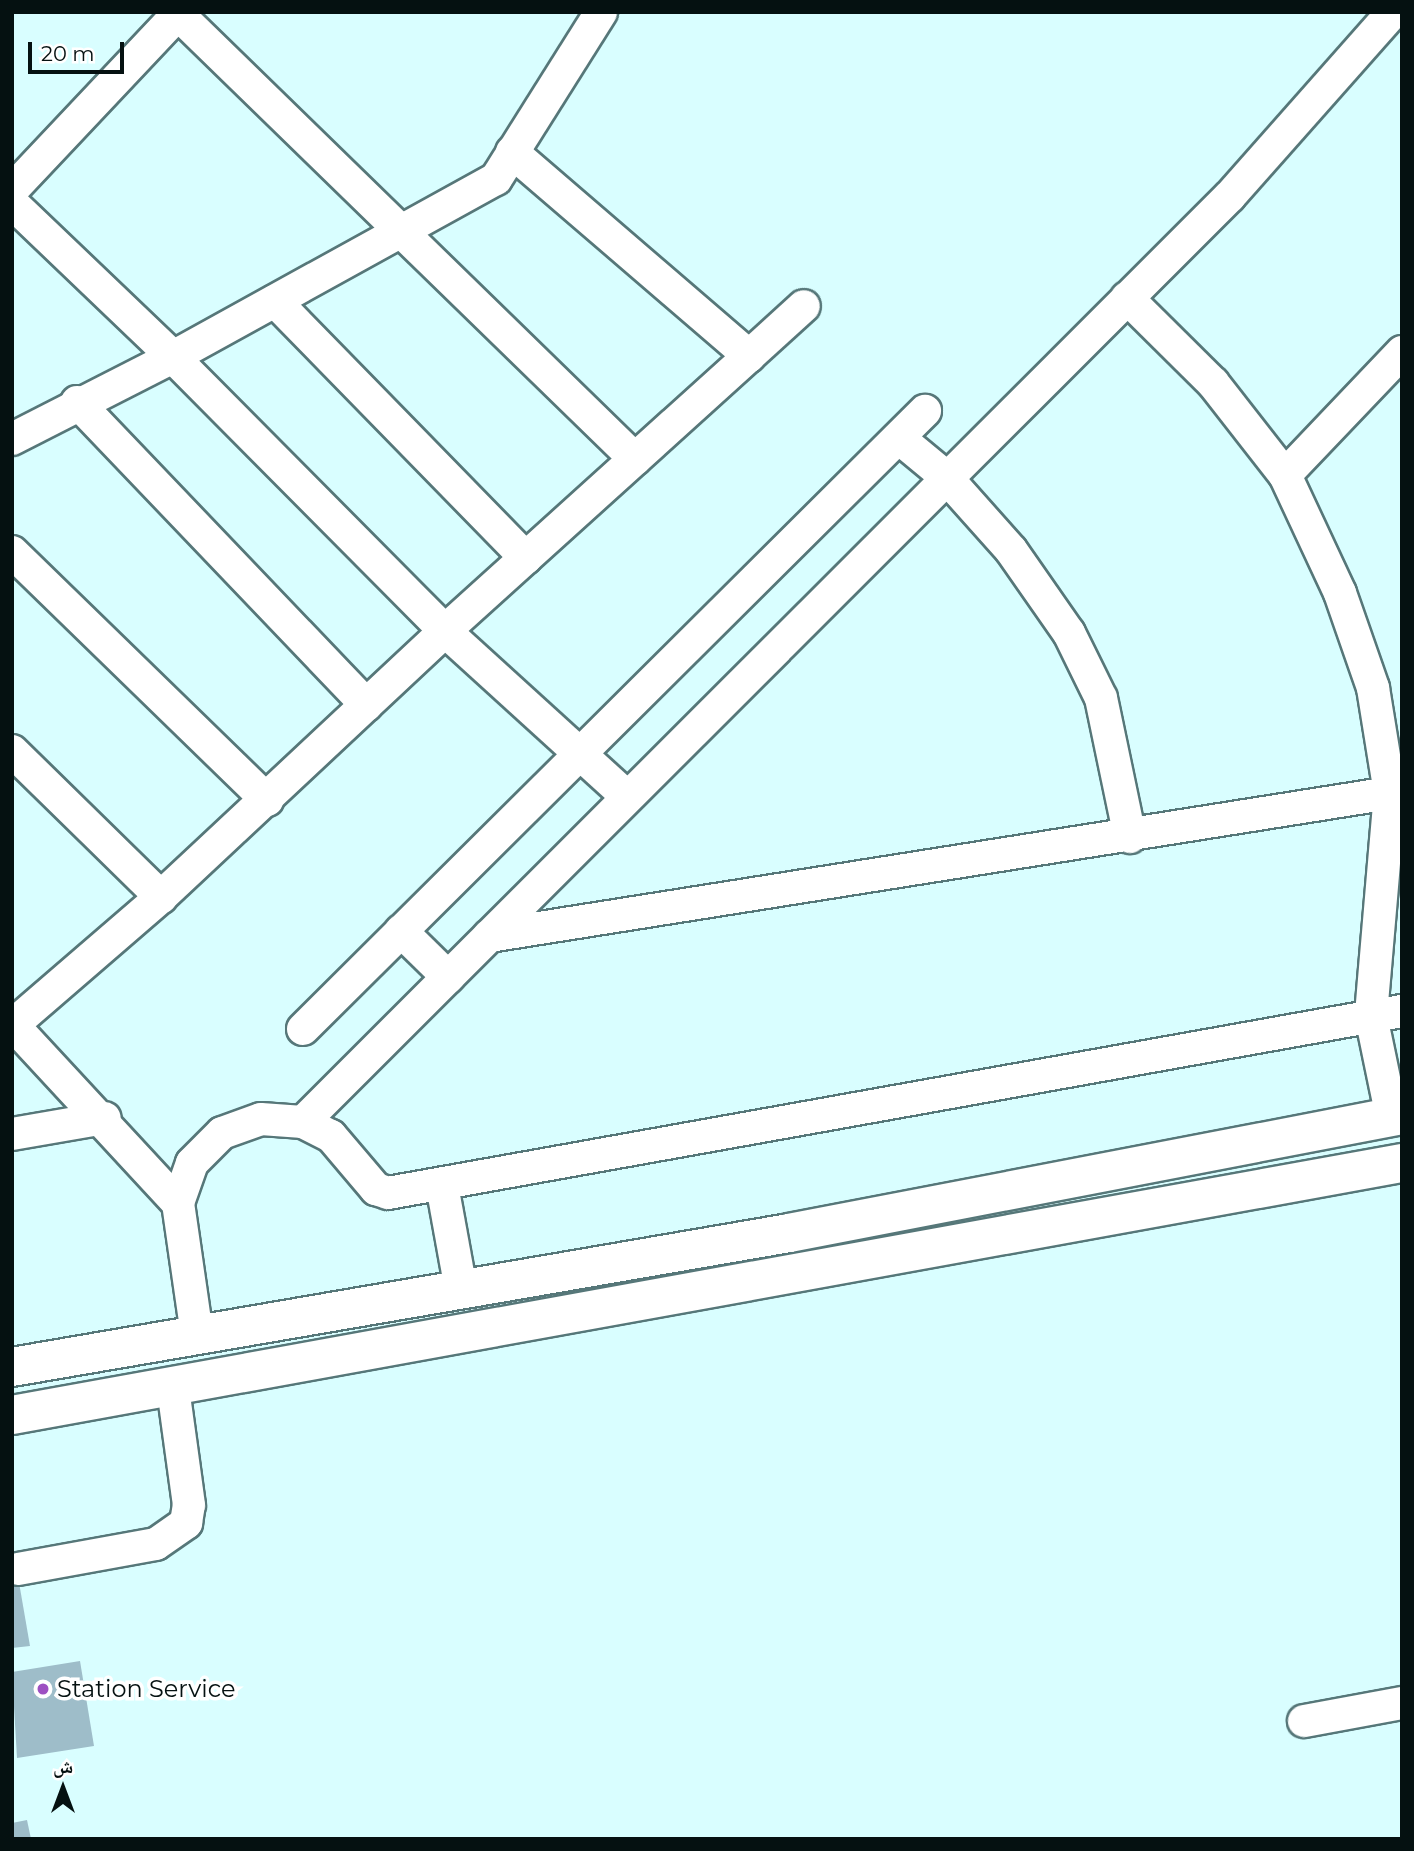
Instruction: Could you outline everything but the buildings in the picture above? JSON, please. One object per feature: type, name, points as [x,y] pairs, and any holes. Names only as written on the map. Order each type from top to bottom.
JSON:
[{"type":"main road","points":[[12,1367],[461,1290],[1397,1116]]},
{"type":"main road","points":[[12,1415],[173,1388],[1402,1163]]},
{"type":"street","points":[[12,439],[77,402],[173,357],[496,179],[601,12]]},
{"type":"street","points":[[303,1122],[625,795],[1230,196],[1393,12]]},
{"type":"street","points":[[12,190],[179,13],[635,459]]},
{"type":"street","points":[[512,152],[749,356]]},
{"type":"street","points":[[12,203],[173,357],[445,631],[625,795]]},
{"type":"street","points":[[1127,298],[1213,383],[1286,475],[1340,593],[1373,688],[1396,792],[1371,1016],[1397,1116]]},
{"type":"street","points":[[275,301],[526,558]]},
{"type":"street","points":[[178,1203],[105,1118],[14,1024],[161,897],[445,631],[804,306]]},
{"type":"street","points":[[1286,475],[1402,352]]},
{"type":"street","points":[[77,402],[367,705]]},
{"type":"street","points":[[303,1029],[925,411]]},
{"type":"street","points":[[899,438],[945,476],[1011,550],[1069,633],[1101,698],[1130,837]]},
{"type":"street","points":[[12,552],[267,800]]},
{"type":"street","points":[[12,751],[161,897]]},
{"type":"street","points":[[489,936],[1130,837],[1396,792]]},
{"type":"street","points":[[401,931],[448,977]]},
{"type":"street","points":[[197,1335],[178,1203],[192,1163],[222,1133],[261,1119],[303,1122],[331,1136],[376,1189],[442,1185],[1402,1011]]},
{"type":"street","points":[[12,1134],[105,1118]]},
{"type":"street","points":[[442,1185],[461,1290]]},
{"type":"street","points":[[18,1569],[156,1544],[186,1523],[189,1505],[173,1388]]},
{"type":"street","points":[[1304,1721],[1402,1703]]},
{"type":"place","name":"Station Service","points":[[43,1689]]}]
